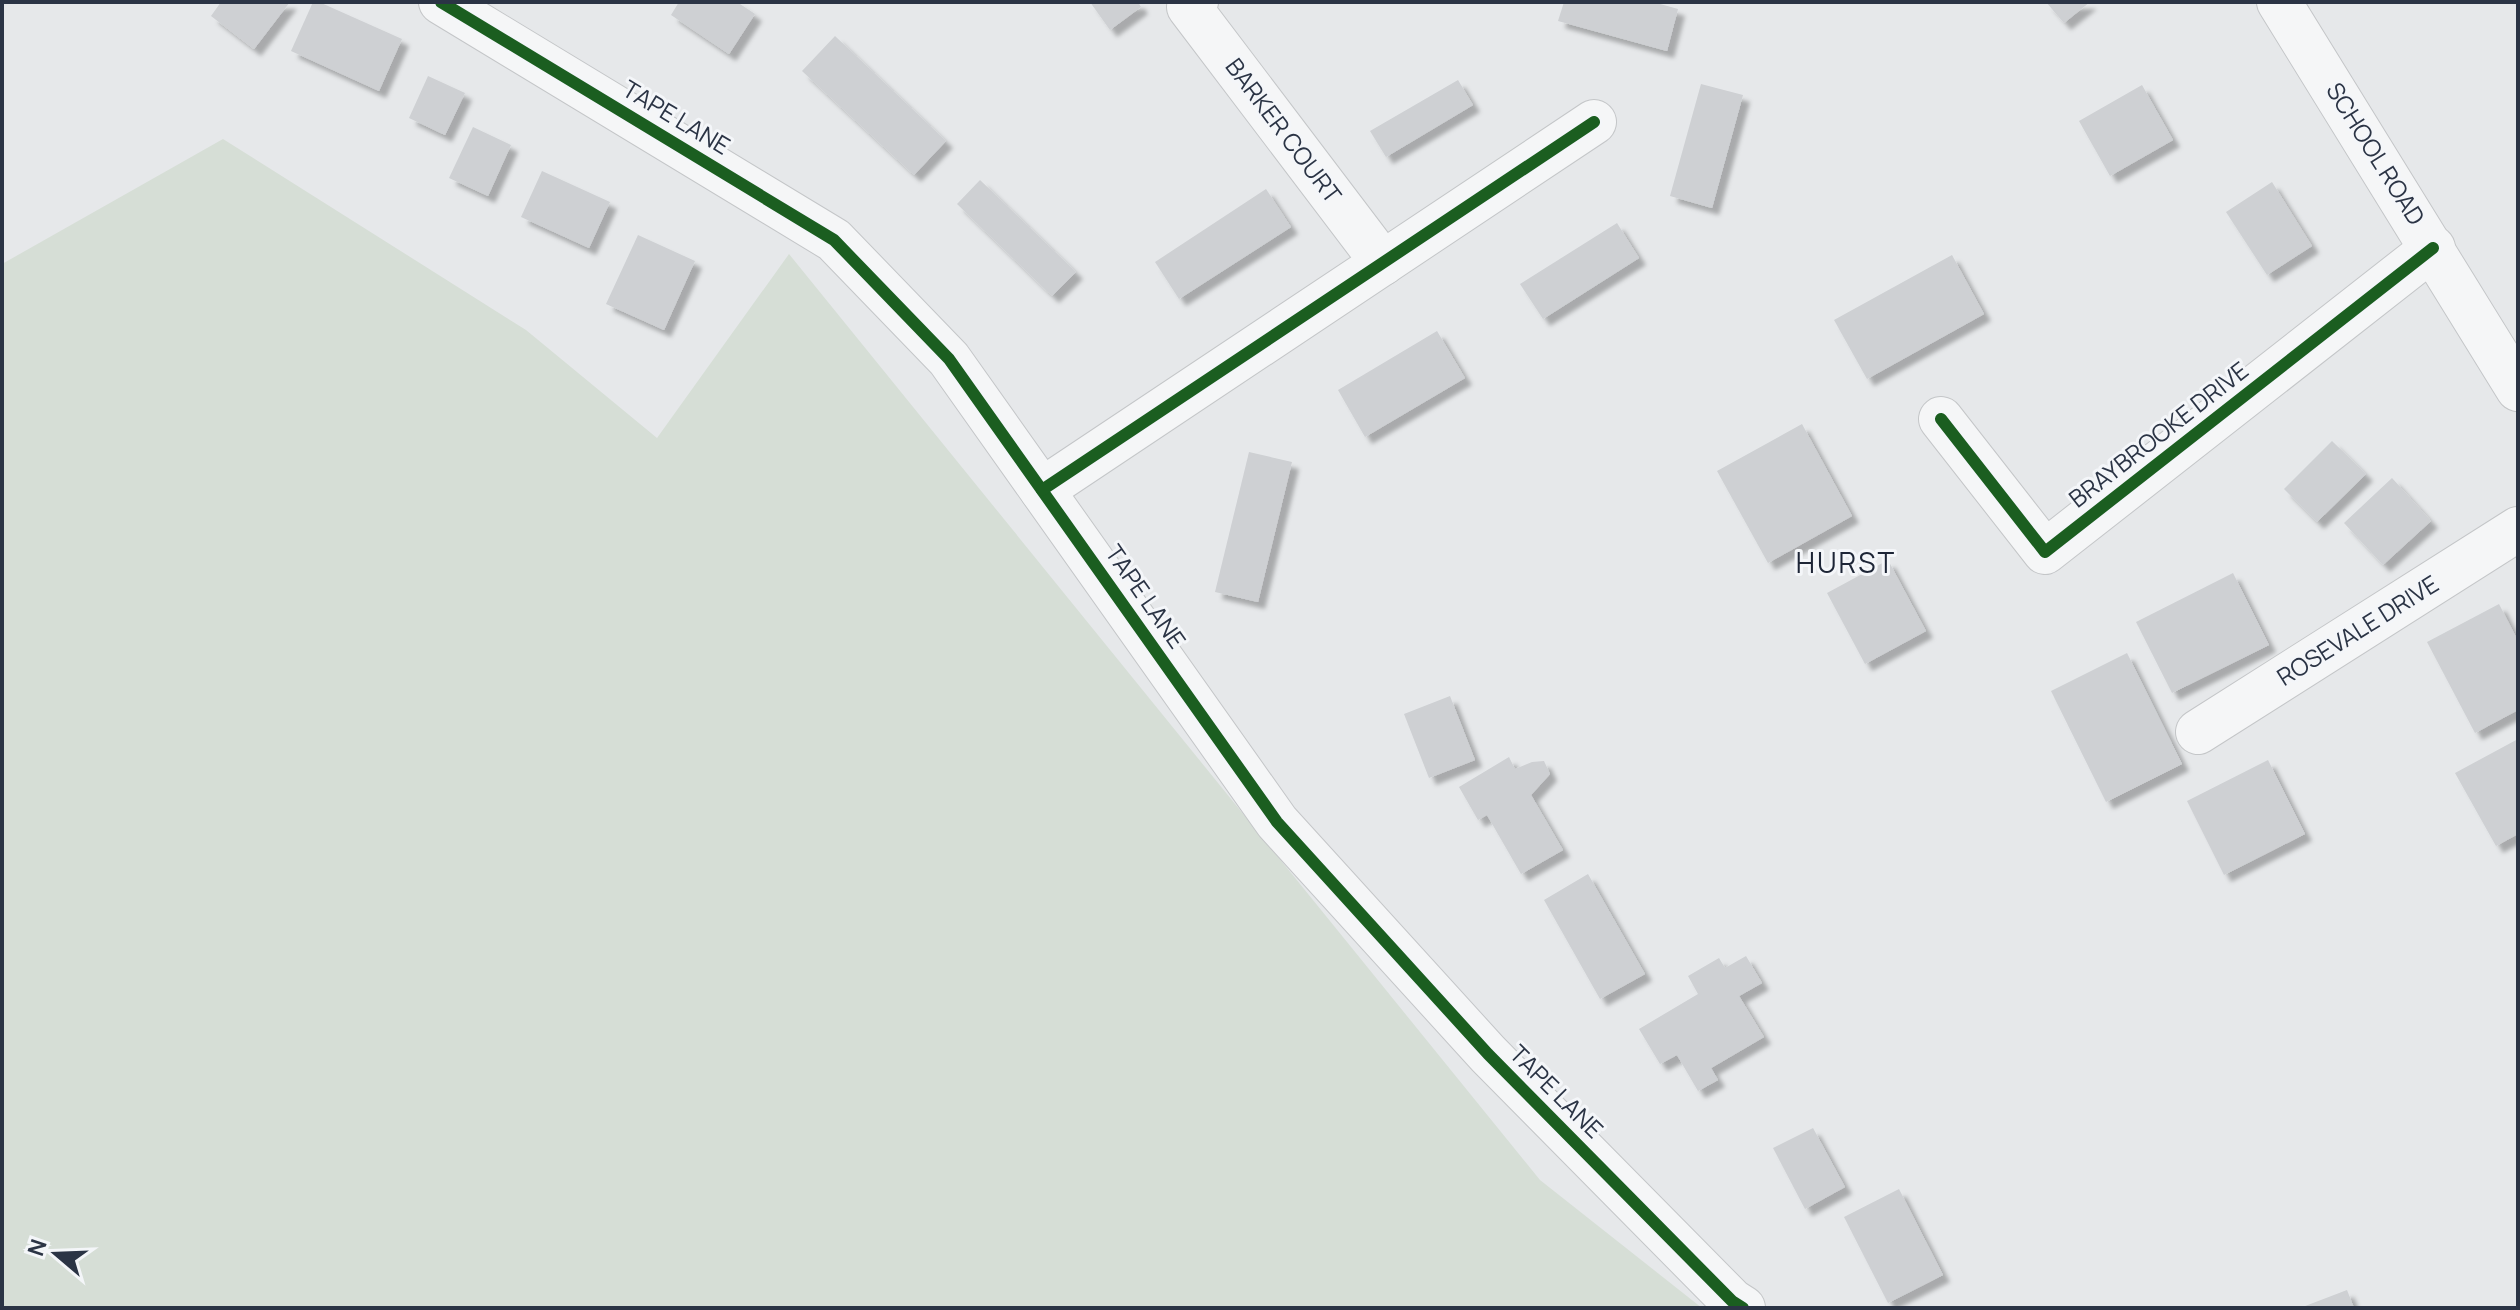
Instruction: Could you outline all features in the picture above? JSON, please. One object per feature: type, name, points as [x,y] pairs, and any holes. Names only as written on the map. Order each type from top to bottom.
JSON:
[{"type":"street","name":"TAPE LANE","points":[[441,2],[834,240],[949,359],[1277,822],[1488,1054],[1732,1301],[1743,1308]]},
{"type":"street","name":"BARKER COURT","points":[[1196,2],[1189,7],[1383,263]]},
{"type":"street","name":"SCHOOL ROAD","points":[[2279,2],[2518,389]]},
{"type":"street","points":[[1042,490],[1594,122]]},
{"type":"street","name":"BRAYBROOKE DRIVE","points":[[1941,419],[2045,552],[2433,248]]},
{"type":"street","name":"ROSEVALE DRIVE","points":[[2198,732],[2518,529]]},
{"type":"shaded area","points":[[223,139],[526,330],[657,438],[789,254],[1540,1180],[1702,1308],[2,1308],[2,264]]},
{"type":"building","points":[[221,2],[290,2],[254,49],[211,16]]},
{"type":"building","points":[[313,2],[402,39],[379,91],[291,51]]},
{"type":"building","points":[[679,2],[737,2],[755,14],[729,54],[671,15]]},
{"type":"building","points":[[1090,2],[1138,2],[1141,7],[1110,30]]},
{"type":"building","points":[[1564,2],[1653,2],[1678,9],[1667,51],[1558,21]]},
{"type":"building","points":[[2046,2],[2090,2],[2064,23]]},
{"type":"building","points":[[835,36],[946,141],[914,175],[802,71]]},
{"type":"building","points":[[428,76],[465,93],[445,135],[409,118]]},
{"type":"building","points":[[1458,80],[1473,105],[1386,157],[1370,131]]},
{"type":"building","points":[[1701,84],[1743,95],[1712,208],[1670,196]]},
{"type":"building","points":[[2142,85],[2173,140],[2110,176],[2079,121]]},
{"type":"building","points":[[473,127],[511,145],[488,196],[449,178]]},
{"type":"building","points":[[542,171],[610,202],[589,248],[521,217]]},
{"type":"building","points":[[980,180],[1076,272],[1052,296],[957,204]]},
{"type":"building","points":[[2272,182],[2312,246],[2267,275],[2226,212]]},
{"type":"building","points":[[1266,189],[1291,227],[1179,299],[1155,262]]},
{"type":"building","points":[[1617,223],[1639,258],[1543,319],[1520,284]]},
{"type":"building","points":[[638,235],[695,261],[664,330],[606,304]]},
{"type":"building","points":[[1952,255],[1984,314],[1867,379],[1834,320]]},
{"type":"building","points":[[1437,331],[1465,378],[1365,437],[1338,390]]},
{"type":"building","points":[[1802,424],[1852,516],[1768,563],[1717,471]]},
{"type":"building","points":[[2332,441],[2366,474],[2317,522],[2284,489]]},
{"type":"building","points":[[1249,452],[1292,462],[1258,602],[1215,592]]},
{"type":"building","points":[[2392,478],[2431,521],[2383,565],[2344,523]]},
{"type":"building","points":[[1888,560],[1926,631],[1865,664],[1827,593]]},
{"type":"building","points":[[2233,573],[2269,645],[2172,693],[2136,622]]},
{"type":"building","points":[[2499,604],[2518,641],[2518,710],[2475,733],[2427,642]]},
{"type":"building","points":[[2127,653],[2182,764],[2106,802],[2051,691]]},
{"type":"building","points":[[1450,696],[1475,760],[1429,778],[1404,714]]},
{"type":"building","points":[[2518,739],[2518,834],[2496,846],[2455,773]]},
{"type":"building","points":[[1509,757],[1515,769],[1544,761],[1550,774],[1531,795],[1563,850],[1521,874],[1487,815],[1478,820],[1459,787]]},
{"type":"building","points":[[2268,760],[2305,834],[2224,875],[2187,801]]},
{"type":"building","points":[[1588,874],[1645,974],[1600,999],[1544,900]]},
{"type":"building","points":[[1746,956],[1762,983],[1739,996],[1764,1037],[1711,1068],[1718,1080],[1698,1091],[1677,1055],[1660,1064],[1639,1029],[1698,994],[1688,976],[1719,958],[1725,968]]},
{"type":"building","points":[[1813,1128],[1845,1187],[1805,1209],[1773,1148]]},
{"type":"building","points":[[1899,1189],[1943,1275],[1888,1303],[1844,1217]]},
{"type":"building","points":[[2347,1290],[2354,1308],[2300,1308]]},
{"type":"cycle path","points":[[441,2],[834,240],[949,359],[1277,822],[1488,1054],[1732,1301],[1743,1308]]},
{"type":"cycle path","points":[[1042,490],[1594,122]]},
{"type":"cycle path","points":[[1941,419],[2045,552],[2433,248]]},
{"type":"district","name":"HURST","points":[[1846,563]]}]
